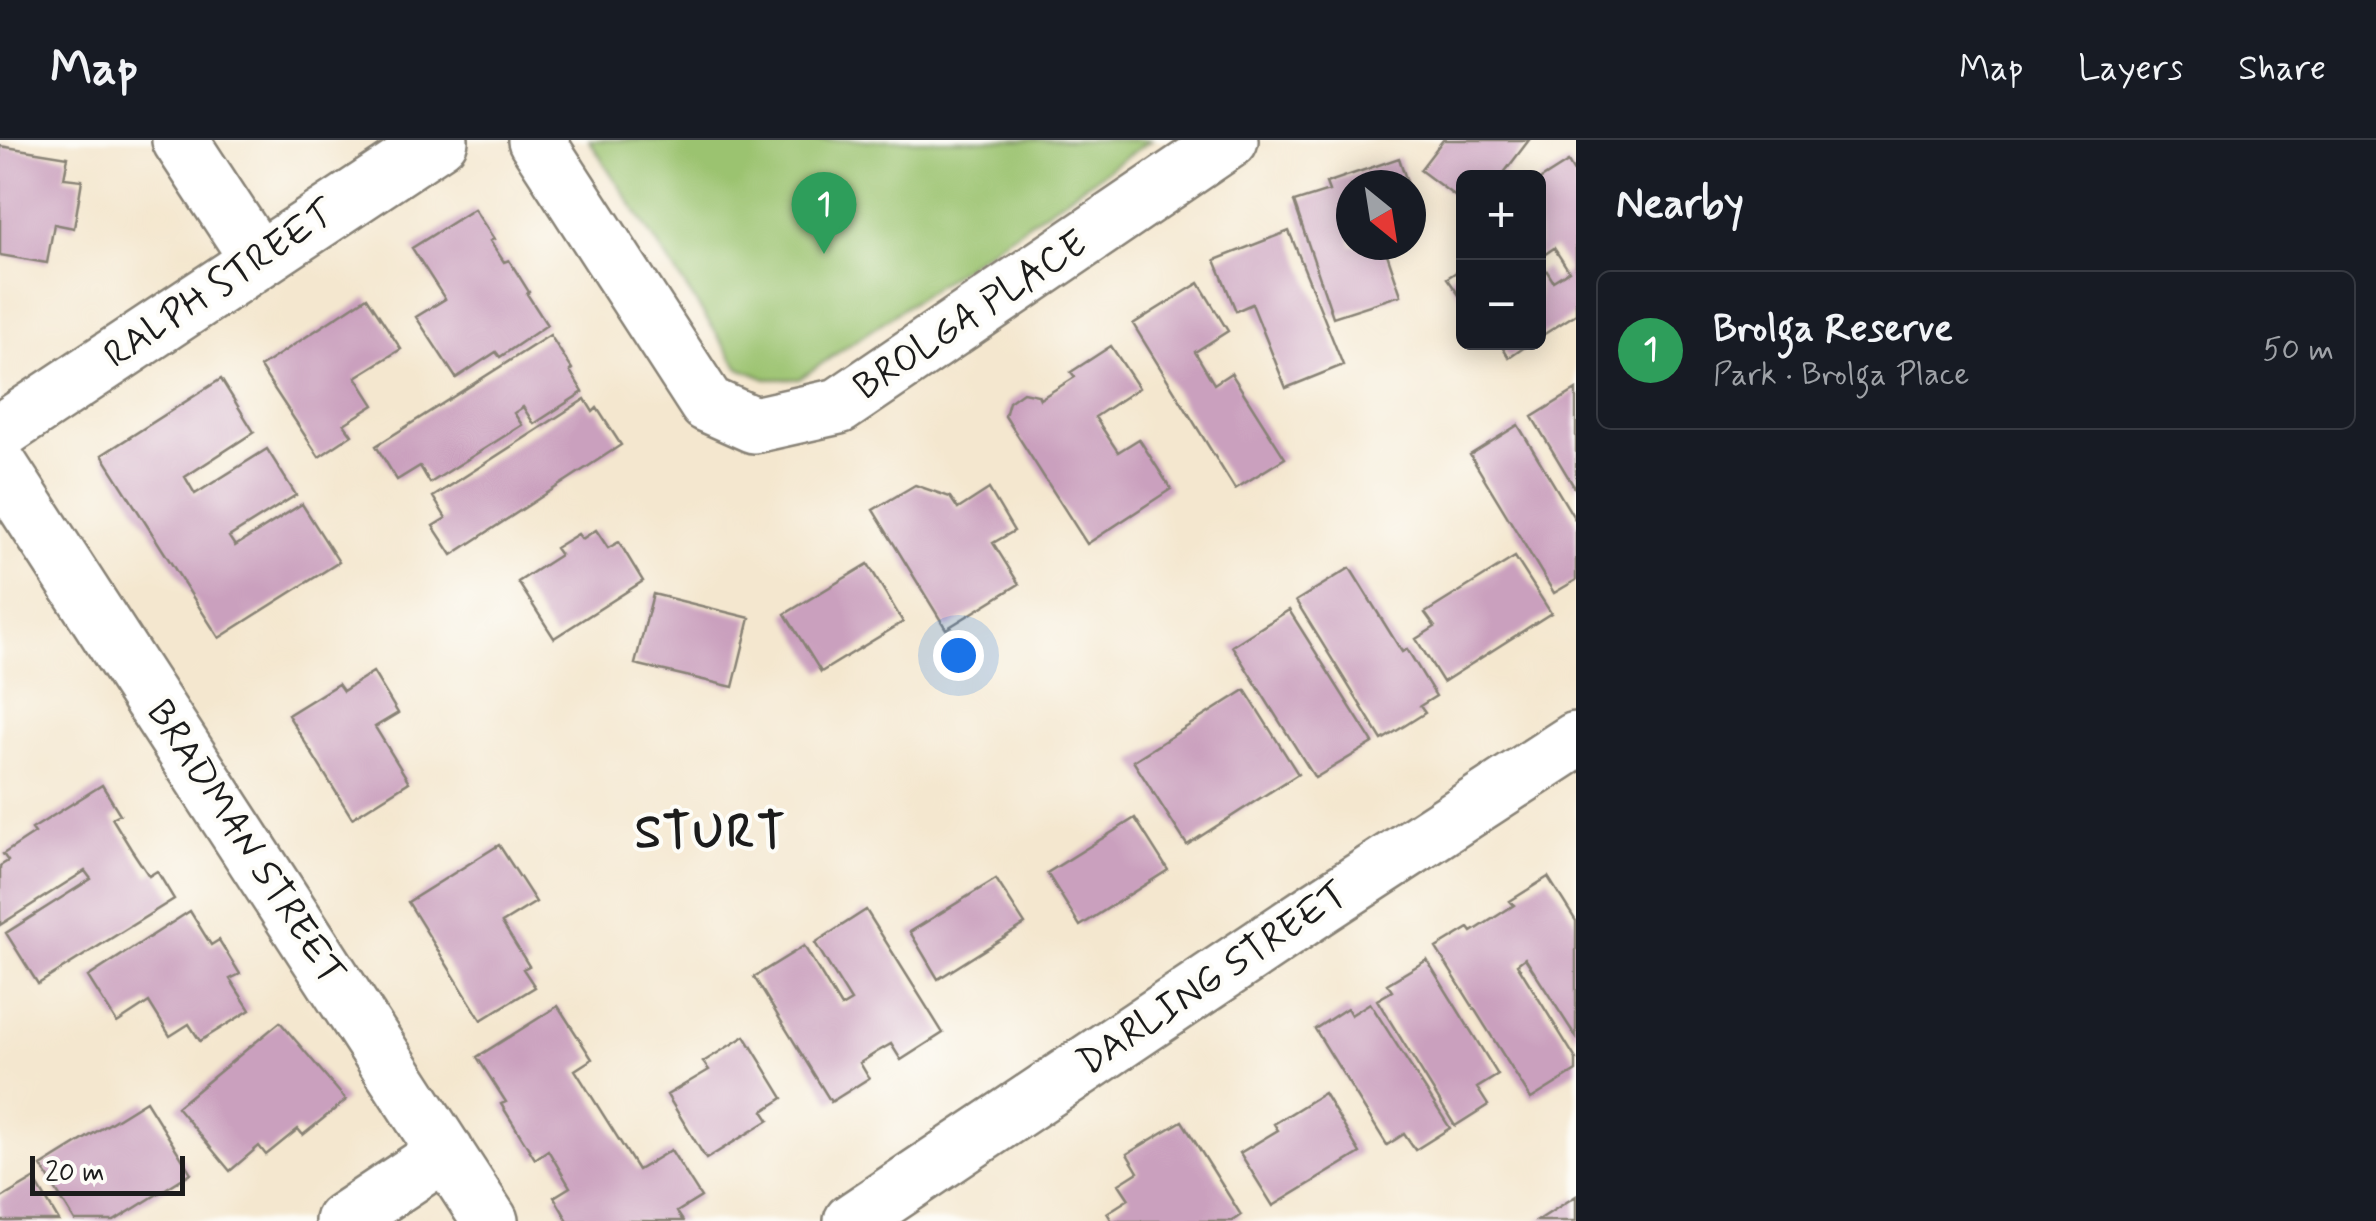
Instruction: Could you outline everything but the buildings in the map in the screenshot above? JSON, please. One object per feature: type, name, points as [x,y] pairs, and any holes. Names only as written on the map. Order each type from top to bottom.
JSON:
[{"type":"street","points":[[180,140],[258,259]]},
{"type":"street","name":"RALPH STREET","points":[[0,432],[440,140]]},
{"type":"street","name":"BROLGA PLACE","points":[[536,140],[707,404],[754,425],[839,406],[1230,140]]},
{"type":"street","name":"BRADMAN STREET","points":[[0,466],[490,1221]]},
{"type":"street","name":"DARLING STREET","points":[[852,1221],[1576,740]]},
{"type":"street","points":[[344,1221],[446,1152]]},
{"type":"green space","points":[[589,140],[1151,140],[799,379],[766,379],[739,368]]},
{"type":"place","name":"Brolga Reserve","points":[[824,254]]},
{"type":"district","name":"STURT","points":[[711,833]]}]
